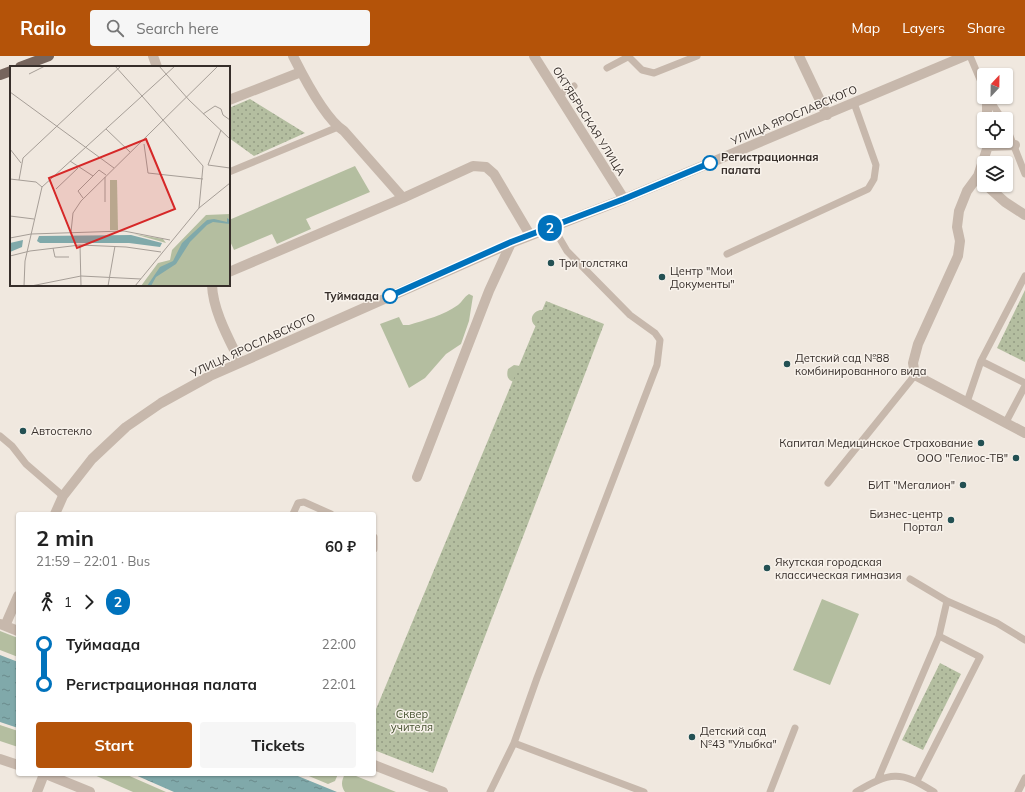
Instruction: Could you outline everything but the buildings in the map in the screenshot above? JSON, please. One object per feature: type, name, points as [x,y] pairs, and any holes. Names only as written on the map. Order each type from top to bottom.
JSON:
[{"type":"main road","points":[[22,66],[32,59],[49,56]]},
{"type":"main road","points":[[0,75],[10,71]]},
{"type":"street","points":[[153,56],[157,66]]},
{"type":"street","points":[[293,56],[301,72],[338,127],[344,131],[403,198]]},
{"type":"street","name":"ОКТЯБРЬСКАЯ УЛИЦА","points":[[534,56],[624,199]]},
{"type":"street","points":[[799,56],[826,114]]},
{"type":"street","name":"УЛИЦА ЯРОСЛАВСКОГО","points":[[56,512],[63,496],[92,459],[126,427],[161,403],[240,362],[511,242],[624,199],[964,56]]},
{"type":"street","points":[[230,100],[301,72]]},
{"type":"street","points":[[230,272],[403,198],[473,166],[486,167],[494,174],[530,235]]},
{"type":"street","points":[[977,184],[967,191],[959,211],[957,227],[960,241],[958,256],[918,344],[912,363],[915,375],[1025,432]]},
{"type":"street","points":[[994,192],[1005,202],[1025,215]]},
{"type":"street","points":[[417,477],[489,291],[511,242]]},
{"type":"street","points":[[212,286],[212,293],[224,329],[240,362]]},
{"type":"street","points":[[16,600],[2,625],[16,630]]},
{"type":"street","points":[[0,759],[16,764]]},
{"type":"street","points":[[376,766],[443,792]]},
{"type":"street","points":[[37,792],[44,776]]},
{"type":"street","points":[[50,776],[90,792]]},
{"type":"lane","points":[[607,68],[628,56],[642,70],[654,74],[697,56]]},
{"type":"lane","points":[[970,56],[977,72]]},
{"type":"lane","points":[[559,95],[574,86]]},
{"type":"lane","points":[[727,254],[868,189],[874,179],[876,165],[854,103]]},
{"type":"lane","points":[[230,172],[338,127]]},
{"type":"lane","points":[[1013,141],[1025,174]]},
{"type":"lane","points":[[490,792],[514,743],[537,678],[657,365],[660,340],[655,333],[630,315],[567,251],[553,227]]},
{"type":"lane","points":[[967,402],[982,361],[1025,276]]},
{"type":"lane","points":[[982,361],[1025,384],[1006,422]]},
{"type":"lane","points":[[828,483],[915,375]]},
{"type":"lane","points":[[0,436],[12,446],[26,464],[63,496]]},
{"type":"lane","points":[[295,512],[298,503],[304,502],[326,512]]},
{"type":"lane","points":[[910,579],[947,601],[997,623],[1025,640]]},
{"type":"lane","points":[[878,779],[939,636],[947,601]]},
{"type":"lane","points":[[917,781],[980,657],[939,636]]},
{"type":"lane","points":[[770,792],[795,728]]},
{"type":"lane","points":[[514,743],[644,792]]},
{"type":"lane","points":[[856,792],[878,779],[894,775],[917,781],[934,792]]},
{"type":"lane","points":[[1018,792],[1025,778]]},
{"type":"green space","points":[[250,99],[305,133],[254,156],[230,139],[230,108]]},
{"type":"green space","points":[[355,166],[370,192],[306,219],[311,229],[277,244],[272,234],[234,250],[230,241],[230,220]]},
{"type":"green space","points":[[1025,290],[1025,362],[997,348]]},
{"type":"green space","points":[[469,294],[473,296],[469,321],[461,344],[446,354],[425,378],[409,388],[380,324],[399,317],[403,325],[409,325],[428,319],[453,309]]},
{"type":"green space","name":"Сквер учителя","points":[[546,301],[604,324],[433,773],[376,751],[376,709]]},
{"type":"green space","points":[[543,310],[538,328],[533,324],[532,318],[534,313]]},
{"type":"green space","points":[[514,365],[520,366],[515,382],[508,378],[507,374],[508,369]]},
{"type":"green space","points":[[822,599],[859,614],[830,685],[793,670]]},
{"type":"green space","points":[[0,631],[16,637],[16,656],[0,650]]},
{"type":"green space","points":[[940,663],[961,674],[923,750],[902,740]]},
{"type":"green space","points":[[0,725],[16,730],[16,746],[0,741]]},
{"type":"green space","points":[[97,776],[130,776],[166,792],[133,792]]},
{"type":"green space","points":[[309,776],[337,776],[335,781],[328,784]]},
{"type":"green space","points":[[344,776],[356,776],[396,792],[345,792],[342,783]]},
{"type":"water","points":[[0,655],[16,661],[16,727],[0,722]]},
{"type":"water","points":[[138,776],[298,776],[337,792],[174,792]]},
{"type":"bus line","name":"2","points":[[390,296],[511,242],[624,199],[710,163]]},
{"type":"place","name":"Регистрационная палата","points":[[710,163]]},
{"type":"place","name":"Три толстяка","points":[[551,263]]},
{"type":"place","name":"Центр \"Мои Документы\"","points":[[662,277]]},
{"type":"place","name":"Туймаада","points":[[390,296]]},
{"type":"place","name":"Детский сад №88 комбинированного вида","points":[[787,364]]},
{"type":"place","name":"Автостекло","points":[[23,431]]},
{"type":"place","name":"Капитал Медицинское Страхование","points":[[981,443]]},
{"type":"place","name":"ООО \"Гелиос-ТВ\"","points":[[1016,458]]},
{"type":"place","name":"БИТ \"Мегалион\"","points":[[963,485]]},
{"type":"place","name":"Бизнес-центр Портал","points":[[951,520]]},
{"type":"place","name":"Якутская городская классическая гимназия","points":[[767,568]]},
{"type":"place","name":"Детский сад №43 \"Улыбка\"","points":[[692,737]]}]
